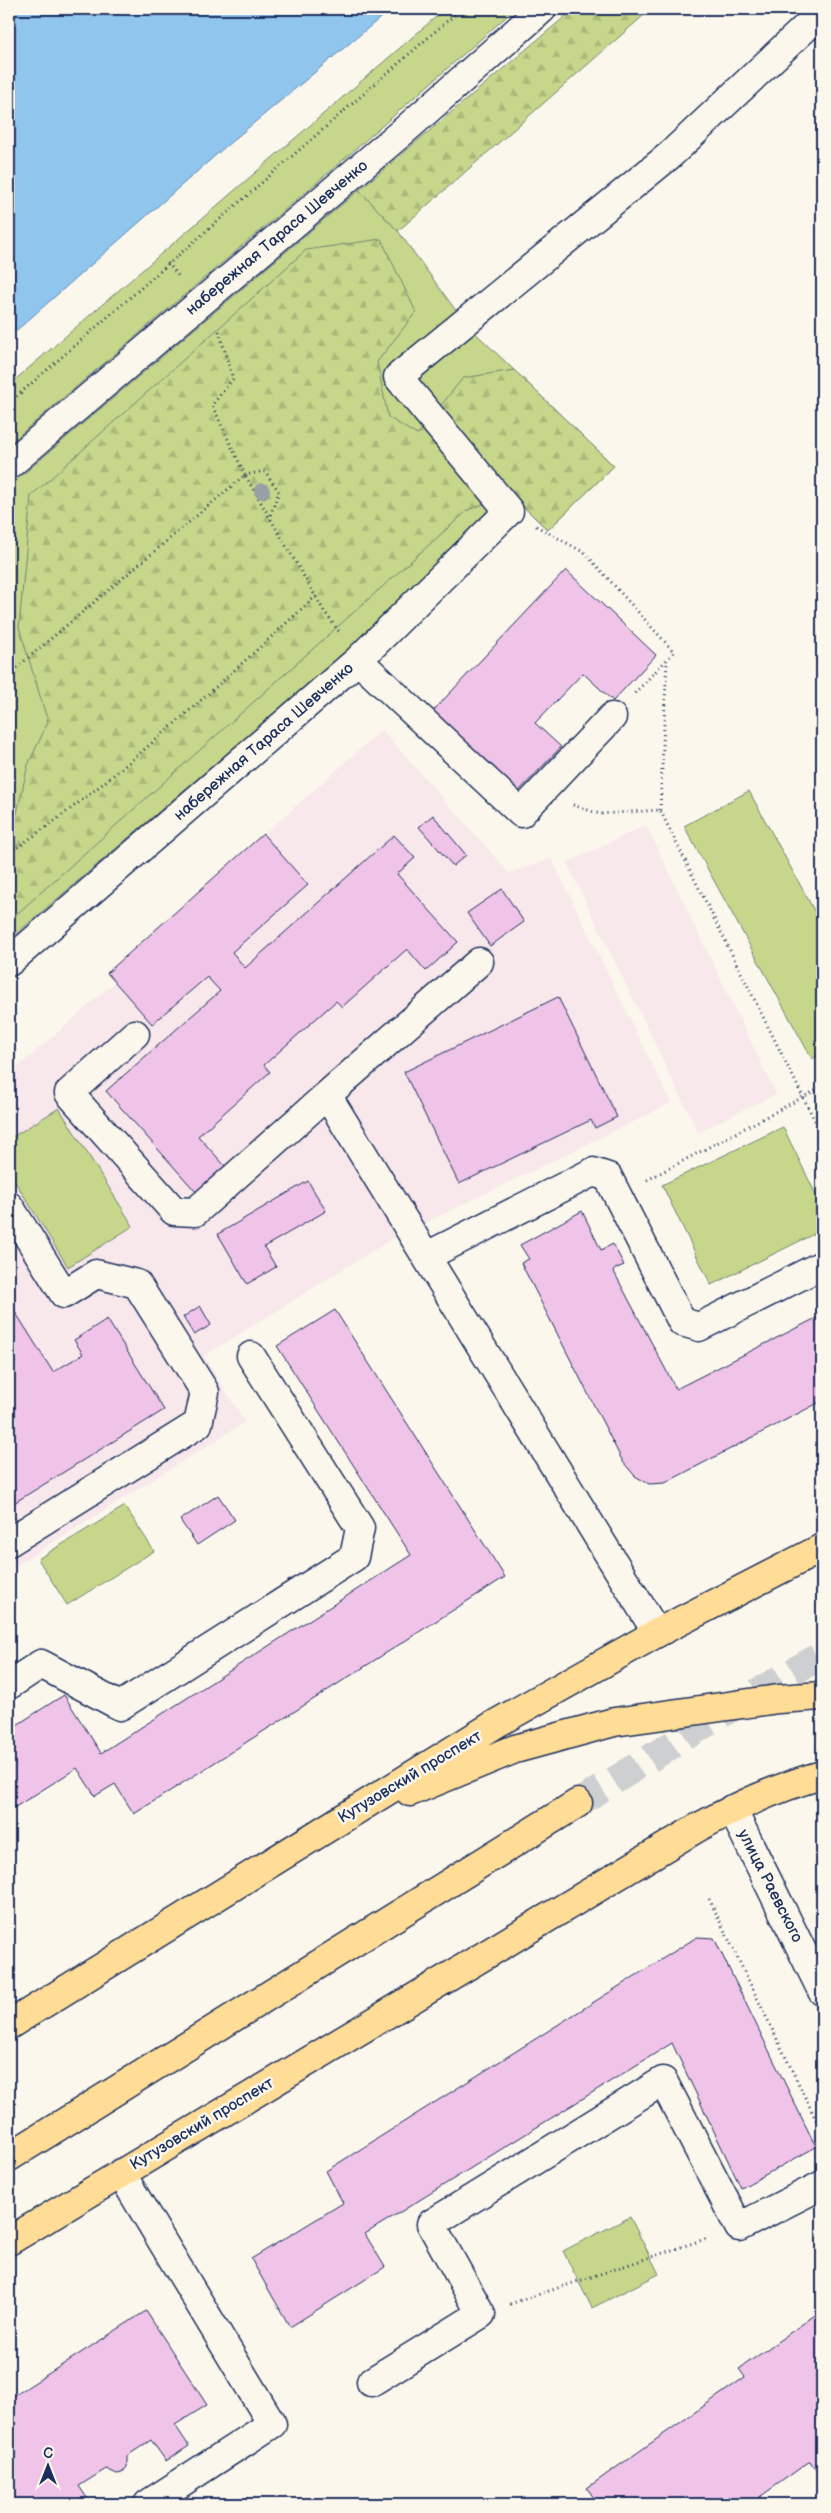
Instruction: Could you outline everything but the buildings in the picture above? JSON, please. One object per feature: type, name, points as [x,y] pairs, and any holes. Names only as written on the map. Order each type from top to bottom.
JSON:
[{"type":"main road","name":"Кутузовский проспект","points":[[9,2024],[497,1723],[657,1633],[822,1548]]},
{"type":"main road","points":[[330,1825],[515,1748],[614,1722],[778,1698],[822,1696]]},
{"type":"main road","name":"Кутузовский проспект","points":[[9,2241],[121,2172],[732,1809],[787,1784],[822,1775]]},
{"type":"main road","points":[[9,2157],[578,1804]]},
{"type":"street","name":"набережная Тараса Шевченко","points":[[9,465],[399,134],[542,9]]},
{"type":"street","points":[[510,511],[398,377],[670,155],[822,12]]},
{"type":"street","name":"набережная Тараса Шевченко","points":[[9,962],[358,660],[510,511]]},
{"type":"street","points":[[358,660],[521,813],[612,717]]},
{"type":"street","points":[[135,1034],[69,1093],[174,1211],[195,1212],[479,962]]},
{"type":"street","points":[[328,1095],[657,1633]]},
{"type":"street","points":[[427,1256],[594,1172],[608,1177],[682,1322],[699,1327],[822,1265]]},
{"type":"street","points":[[9,1206],[64,1294],[96,1274],[137,1284],[205,1392],[198,1424],[9,1542]]},
{"type":"street","points":[[9,1684],[41,1664],[120,1706],[354,1557],[360,1528],[251,1356]]},
{"type":"street","name":"улица Раевского","points":[[732,1809],[822,1991]]},
{"type":"street","points":[[371,2382],[481,2314],[431,2224],[663,2082],[739,2227],[822,2185]]},
{"type":"street","points":[[121,2172],[272,2424],[148,2504]]},
{"type":"path","points":[[9,403],[168,262],[461,9]]},
{"type":"path","points":[[168,262],[182,281]]},
{"type":"path","points":[[217,324],[233,379],[212,405],[246,475],[316,596],[358,660]]},
{"type":"path","points":[[9,674],[246,475],[265,471],[279,492],[270,516]]},
{"type":"path","points":[[510,511],[585,553],[674,652],[612,717]]},
{"type":"path","points":[[9,853],[38,833],[179,720],[316,596]]},
{"type":"path","points":[[667,659],[660,810],[822,1135]]},
{"type":"path","points":[[539,793],[600,814],[660,810]]},
{"type":"path","points":[[618,1196],[822,1087]]},
{"type":"path","points":[[709,1899],[822,2132]]},
{"type":"path","points":[[481,2314],[739,2227]]},
{"type":"shaded area","points":[[382,730],[509,873],[552,859],[671,1103],[388,1241],[204,1356],[245,1422],[9,1570],[9,1075],[115,982],[107,973]]},
{"type":"shaded area","points":[[646,825],[776,1094],[698,1132],[567,863]]},
{"type":"green space","points":[[445,9],[515,9],[342,161],[9,444],[9,385]]},
{"type":"green space","points":[[574,9],[651,9],[398,231],[359,190]]},
{"type":"green space","points":[[359,190],[398,231],[465,323],[614,466],[548,530],[510,494],[350,648],[9,940],[9,486]]},
{"type":"green space","points":[[381,239],[416,312],[377,362],[388,417],[417,435],[463,378],[514,370],[614,466],[548,530],[510,494],[468,510],[9,921],[9,848],[28,765],[48,722],[19,627],[31,496],[306,250]]},
{"type":"green space","points":[[749,791],[822,925],[822,1053],[812,1059],[684,826]]},
{"type":"green space","points":[[59,1108],[133,1226],[68,1267],[9,1172],[9,1139]]},
{"type":"green space","points":[[783,1127],[822,1207],[822,1230],[711,1285],[662,1185]]},
{"type":"green space","points":[[125,1506],[154,1551],[67,1605],[38,1559]]},
{"type":"green space","points":[[630,2217],[659,2274],[592,2308],[563,2251]]},
{"type":"water","points":[[9,9],[391,9],[225,147],[9,337]]},
{"type":"tunnel","points":[[578,1803],[749,1697],[822,1655]]}]
